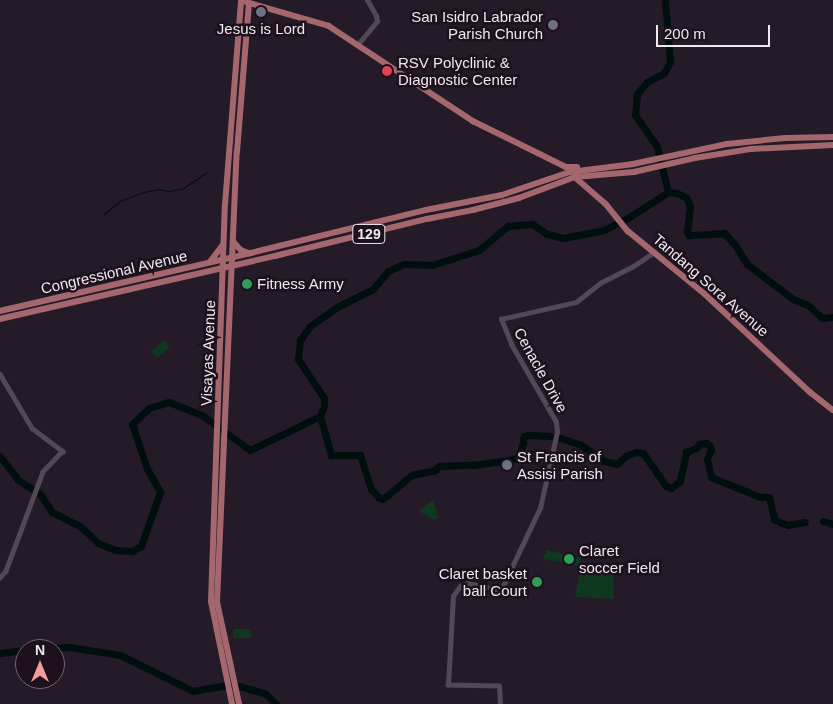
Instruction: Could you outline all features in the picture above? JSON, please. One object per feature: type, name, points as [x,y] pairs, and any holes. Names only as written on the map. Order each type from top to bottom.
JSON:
[{"type":"main road","points":[[240,0],[322,23],[358,44],[469,119],[564,166],[583,169]]},
{"type":"main road","name":"Visayas Avenue","points":[[232,704],[211,602],[224,239],[240,0]]},
{"type":"main road","name":"Visayas Avenue","points":[[238,704],[217,602],[227,424],[232,266],[242,77],[249,3]]},
{"type":"main road","points":[[234,77],[242,77]]},
{"type":"main road","name":"129","points":[[233,257],[426,210],[502,195],[561,174],[583,169],[623,165],[755,141],[833,137]]},
{"type":"main road","name":"129","points":[[223,268],[504,202],[575,177],[622,174],[751,149],[833,145]]},
{"type":"main road","points":[[561,174],[564,166]]},
{"type":"main road","name":"Tandang Sora Avenue","points":[[575,177],[627,229],[705,294],[810,392],[833,410]]},
{"type":"main road","points":[[502,195],[504,202]]},
{"type":"main road","points":[[209,263],[218,254],[224,239]]},
{"type":"main road","points":[[234,242],[241,250],[251,253]]},
{"type":"main road","name":"Congressional Avenue","points":[[0,311],[233,257]]},
{"type":"main road","name":"Congressional Avenue","points":[[0,319],[223,268]]},
{"type":"main road","points":[[209,270],[219,276],[223,285]]},
{"type":"main road","points":[[215,476],[223,476]]},
{"type":"street","points":[[358,44],[377,21],[367,0]]},
{"type":"street","name":"Cenacle Drive","points":[[500,704],[499,686],[448,685],[453,596],[457,588],[467,583],[501,590],[538,515],[557,432],[556,422],[512,346],[501,319],[576,302],[594,286],[632,267],[654,252]]},
{"type":"street","points":[[0,374],[32,428],[63,451],[45,468],[36,486],[9,563],[0,578]]},
{"type":"green space","points":[[164,340],[170,347],[157,358],[151,351]]},
{"type":"green space","points":[[433,499],[438,518],[433,520],[419,511]]},
{"type":"green space","name":"Claret soccer Field","points":[[547,550],[581,558],[579,566],[556,561],[557,557],[555,561],[543,559]]},
{"type":"green space","points":[[581,568],[613,573],[614,599],[575,597]]},
{"type":"green space","points":[[233,629],[251,629],[251,638],[233,638]]},
{"type":"waterway","points":[[665,0],[670,62],[664,73],[647,82],[637,94],[635,115],[657,146],[668,192]]},
{"type":"waterway","points":[[104,214],[120,201],[143,192],[158,189],[168,191],[182,189],[206,173]]},
{"type":"waterway","points":[[0,456],[18,480],[40,494],[52,512],[80,526],[98,543],[115,550],[132,551],[141,546],[160,492],[147,469],[132,424],[149,408],[169,402],[203,416],[250,450],[320,416],[324,406],[324,398],[298,359],[300,340],[310,326],[337,307],[373,289],[388,271],[404,264],[432,265],[479,250],[508,226],[532,224],[547,234],[563,238],[604,230],[628,218],[668,192],[677,193],[687,198],[690,207],[687,232],[689,235],[724,233],[735,245],[747,264],[793,299],[808,305],[822,318],[833,317]]},
{"type":"waterway","points":[[320,416],[331,455],[360,455],[371,489],[379,498],[383,499],[412,475],[435,470],[439,466],[474,465],[514,459],[518,457],[523,443]]},
{"type":"waterway","points":[[523,439],[524,436],[529,435],[550,436]]},
{"type":"waterway","points":[[558,437],[581,445],[604,461],[617,464],[627,455],[636,452],[643,453],[666,486],[671,488],[680,481],[686,452],[696,448],[699,444],[706,443],[710,446],[711,450],[707,459],[711,477],[760,497],[769,497],[774,519],[782,523],[788,525],[805,522]]},
{"type":"waterway","points":[[823,521],[833,524]]},
{"type":"waterway","points":[[65,647],[120,655],[193,691],[232,684],[266,694],[276,704]]},
{"type":"waterway","points":[[0,653],[15,651]]},
{"type":"place","name":"Jesus is Lord","points":[[261,12]]},
{"type":"place","name":"San Isidro Labrador Parish Church","points":[[553,25]]},
{"type":"place","name":"RSV Polyclinic & Diagnostic Center","points":[[387,71]]},
{"type":"place","name":"Fitness Army","points":[[247,284]]},
{"type":"place","name":"St Francis of Assisi Parish","points":[[507,465]]},
{"type":"place","name":"Claret soccer Field","points":[[569,559]]},
{"type":"place","name":"Claret basket ball Court","points":[[537,582]]}]
